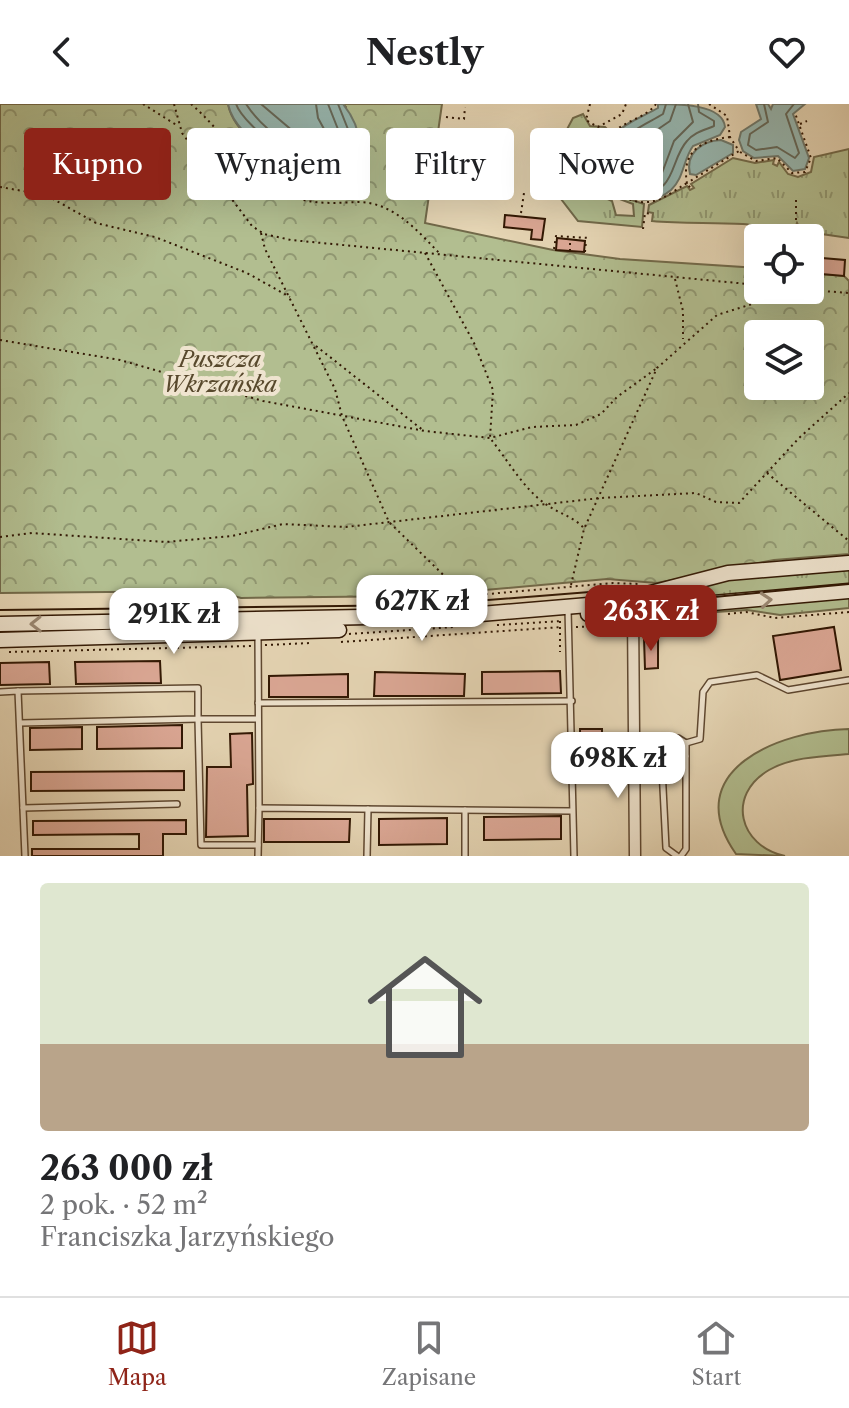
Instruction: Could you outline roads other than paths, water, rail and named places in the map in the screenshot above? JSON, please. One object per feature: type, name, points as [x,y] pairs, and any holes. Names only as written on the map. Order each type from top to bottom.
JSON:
[{"type":"main road","points":[[565,619],[609,596],[652,592],[719,574],[849,563]]},
{"type":"main road","points":[[0,640],[400,619],[565,619],[849,591]]},
{"type":"main road","points":[[0,624],[198,629]]},
{"type":"street","points":[[635,856],[633,612],[638,602],[652,592]]},
{"type":"street","points":[[609,596],[633,612]]},
{"type":"lane","points":[[565,619],[572,701],[571,811],[574,856]]},
{"type":"lane","points":[[258,856],[259,628]]},
{"type":"lane","points":[[686,743],[686,849],[679,856],[666,848],[661,748],[667,740],[678,738],[686,743],[700,739],[703,692],[710,682],[757,675],[788,690],[849,680]]},
{"type":"lane","points":[[0,692],[198,688],[201,845],[258,845]]},
{"type":"lane","points":[[18,691],[25,856]]},
{"type":"lane","points":[[258,703],[572,701]]},
{"type":"lane","points":[[20,723],[258,719]]},
{"type":"lane","points":[[661,757],[686,756]]},
{"type":"lane","points":[[23,808],[177,804]]},
{"type":"lane","points":[[259,808],[571,811]]},
{"type":"lane","points":[[367,856],[368,809]]},
{"type":"lane","points":[[465,810],[465,856]]},
{"type":"water","points":[[228,104],[343,104],[356,128],[241,128]]},
{"type":"water","points":[[658,104],[698,107],[716,114],[725,127],[720,135],[693,146],[679,180],[663,195],[663,128],[622,128],[658,108]]},
{"type":"water","points":[[756,104],[768,104],[771,109],[773,104],[805,104],[793,114],[809,158],[805,169],[793,171],[778,156],[754,158],[743,151],[739,140],[741,132],[761,119]]},
{"type":"water","points":[[721,140],[733,145],[733,153],[696,175],[690,174],[690,160],[696,150],[707,143]]},
{"type":"tram line","points":[[0,610],[425,605],[615,590],[693,599],[849,584]]},
{"type":"park label","name":"Puszcza Wkrzańska","points":[[220,372]]}]
